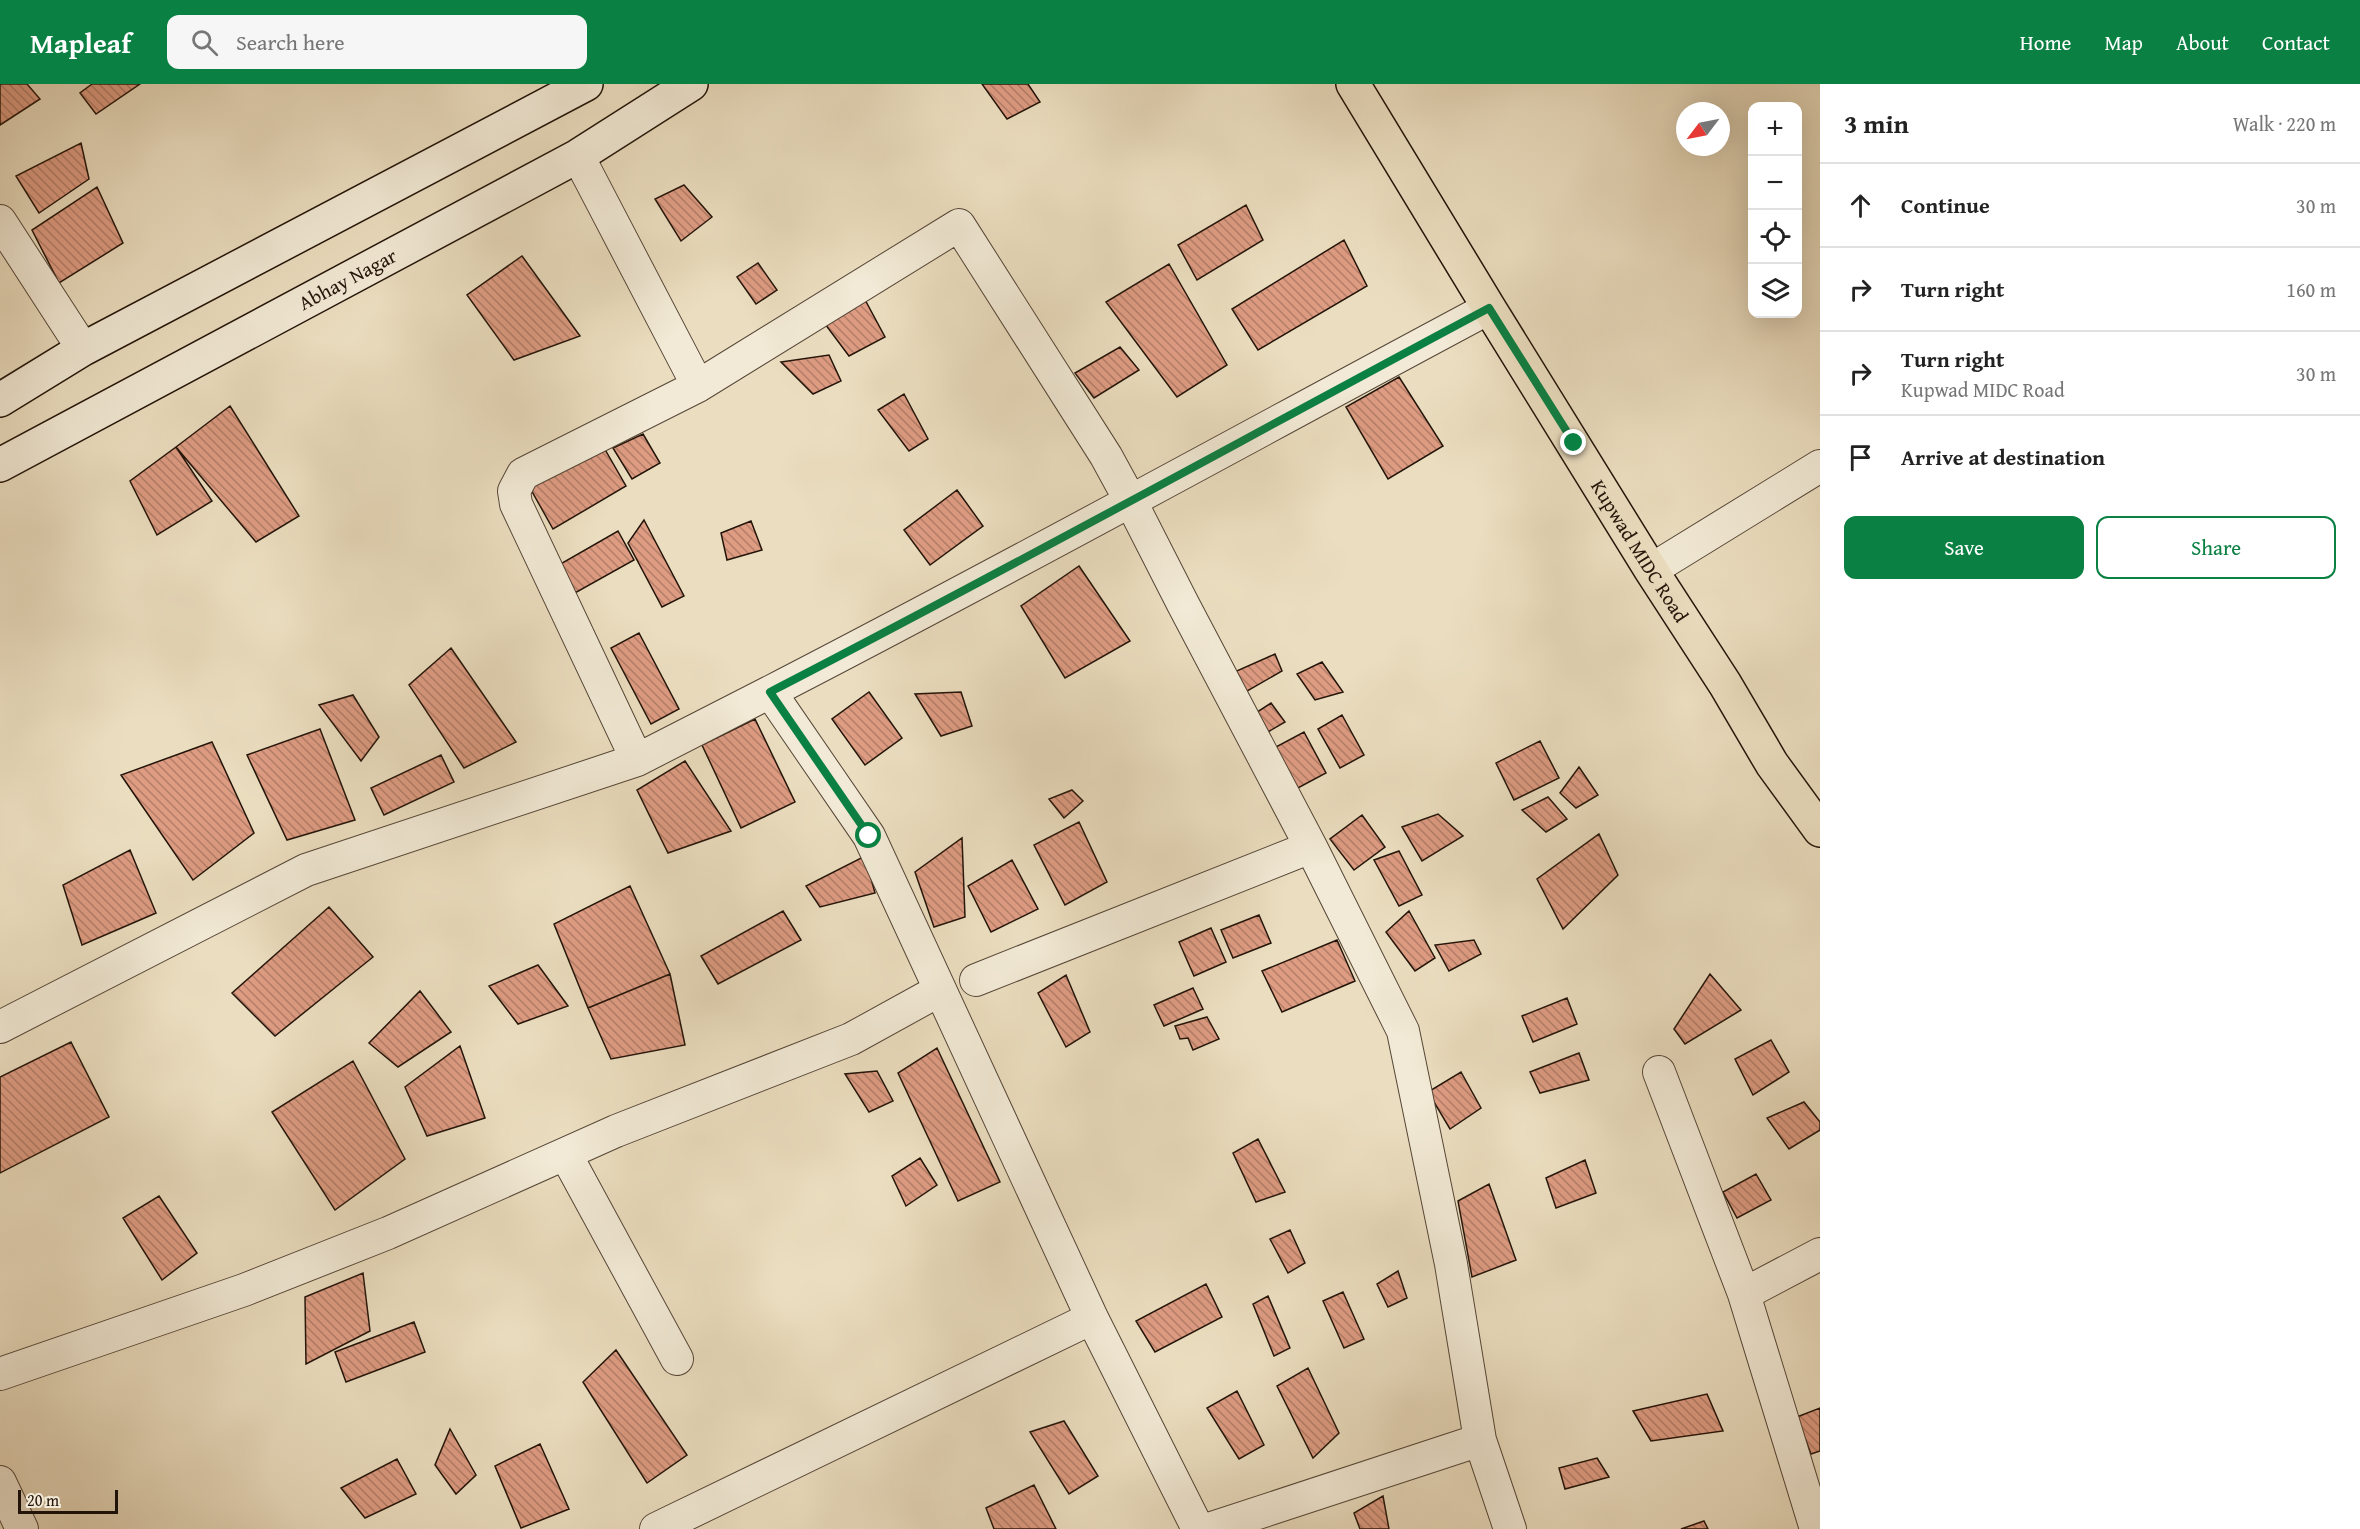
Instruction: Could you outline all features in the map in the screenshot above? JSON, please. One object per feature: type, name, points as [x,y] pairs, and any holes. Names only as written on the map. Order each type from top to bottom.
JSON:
[{"type":"main road","points":[[0,400],[83,349],[586,84]]},
{"type":"main road","name":"Abhay Nagar","points":[[0,465],[578,156],[691,84]]},
{"type":"main road","name":"Kupwad MIDC Road","points":[[1353,84],[1651,570],[1725,684],[1772,764],[1820,830]]},
{"type":"street","points":[[578,156],[698,386]]},
{"type":"street","points":[[0,221],[83,349]]},
{"type":"street","points":[[637,760],[516,504],[514,491],[522,474],[698,386],[959,225],[1106,456],[1311,847],[1403,1031],[1451,1264],[1480,1440],[1510,1529]]},
{"type":"street","points":[[0,1027],[306,870],[637,760],[937,606],[1489,308]]},
{"type":"street","points":[[1651,570],[1820,466]]},
{"type":"street","points":[[770,692],[869,836],[1092,1318],[1198,1529]]},
{"type":"street","points":[[976,980],[1311,847]]},
{"type":"street","points":[[0,1374],[244,1290],[388,1233],[616,1131],[851,1039],[940,990]]},
{"type":"street","points":[[1659,1072],[1744,1294],[1816,1529]]},
{"type":"street","points":[[566,1155],[677,1359]]},
{"type":"street","points":[[1744,1294],[1820,1254]]},
{"type":"street","points":[[656,1529],[1092,1318]]},
{"type":"street","points":[[1209,1529],[1480,1440]]},
{"type":"street","points":[[0,1482],[22,1529]]},
{"type":"building","points":[[0,84],[27,84],[40,99],[0,125]]},
{"type":"building","points":[[92,84],[140,84],[96,114],[80,93]]},
{"type":"building","points":[[982,84],[1028,84],[1040,102],[1007,119]]},
{"type":"building","points":[[81,143],[89,179],[39,213],[16,176]]},
{"type":"building","points":[[684,185],[712,217],[681,241],[655,199]]},
{"type":"building","points":[[97,187],[123,243],[59,283],[32,230]]},
{"type":"building","points":[[1246,205],[1263,240],[1197,280],[1178,245]]},
{"type":"building","points":[[1344,240],[1367,286],[1258,350],[1232,309]]},
{"type":"building","points":[[522,256],[580,336],[514,360],[467,295]]},
{"type":"building","points":[[758,263],[777,290],[756,304],[737,277]]},
{"type":"building","points":[[1169,264],[1227,365],[1177,397],[1106,302]]},
{"type":"building","points":[[863,296],[885,337],[849,356],[822,320]]},
{"type":"building","points":[[1120,347],[1139,370],[1094,398],[1075,373]]},
{"type":"building","points":[[829,355],[841,381],[813,394],[781,362]]},
{"type":"building","points":[[1399,377],[1443,446],[1388,479],[1346,407]]},
{"type":"building","points":[[904,394],[928,439],[909,451],[878,410]]},
{"type":"building","points":[[230,406],[299,516],[256,542],[176,447]]},
{"type":"building","points":[[643,434],[660,463],[632,479],[613,448]]},
{"type":"building","points":[[603,446],[626,486],[553,529],[530,488]]},
{"type":"building","points":[[176,447],[212,501],[157,535],[130,481]]},
{"type":"building","points":[[957,490],[983,526],[930,565],[904,530]]},
{"type":"building","points":[[644,520],[684,596],[662,607],[628,543]]},
{"type":"building","points":[[751,521],[762,550],[727,560],[721,533]]},
{"type":"building","points":[[618,531],[634,560],[566,598],[550,570]]},
{"type":"building","points":[[1079,566],[1130,641],[1065,678],[1021,606]]},
{"type":"building","points":[[639,633],[679,709],[651,724],[611,648]]},
{"type":"building","points":[[451,648],[516,742],[464,768],[409,685]]},
{"type":"building","points":[[1275,654],[1282,671],[1242,694],[1232,673]]},
{"type":"building","points":[[1322,662],[1343,692],[1315,700],[1297,674]]},
{"type":"building","points":[[869,692],[902,738],[865,765],[832,719]]},
{"type":"building","points":[[961,692],[972,726],[941,736],[915,694]]},
{"type":"building","points":[[353,695],[379,737],[361,761],[319,705]]},
{"type":"building","points":[[1271,703],[1285,722],[1261,736],[1248,718]]},
{"type":"building","points":[[1342,715],[1364,755],[1340,768],[1318,729]]},
{"type":"building","points":[[755,719],[795,802],[741,828],[702,745]]},
{"type":"building","points":[[320,729],[355,820],[287,840],[247,755]]},
{"type":"building","points":[[1304,732],[1326,773],[1296,789],[1274,748]]},
{"type":"building","points":[[1540,741],[1559,778],[1514,800],[1496,763]]},
{"type":"building","points":[[212,742],[254,833],[193,880],[121,775]]},
{"type":"building","points":[[441,755],[454,782],[384,815],[371,788]]},
{"type":"building","points":[[685,761],[731,831],[668,853],[637,790]]},
{"type":"building","points":[[1579,767],[1598,795],[1576,808],[1560,793]]},
{"type":"building","points":[[1072,790],[1083,801],[1064,818],[1049,799]]},
{"type":"building","points":[[1548,797],[1567,819],[1546,832],[1522,810]]},
{"type":"building","points":[[1438,814],[1463,836],[1422,861],[1402,827]]},
{"type":"building","points":[[1362,815],[1385,847],[1354,870],[1330,839]]},
{"type":"building","points":[[1079,822],[1107,882],[1065,905],[1034,845]]},
{"type":"building","points":[[1599,834],[1618,875],[1563,929],[1537,879]]},
{"type":"building","points":[[962,838],[965,917],[934,927],[915,872]]},
{"type":"building","points":[[130,850],[156,913],[82,945],[63,885]]},
{"type":"building","points":[[1399,851],[1422,895],[1399,906],[1374,860]]},
{"type":"building","points":[[865,856],[875,893],[820,907],[806,886]]},
{"type":"building","points":[[1012,860],[1038,909],[991,932],[968,886]]},
{"type":"building","points":[[630,886],[670,974],[588,1008],[554,924]]},
{"type":"building","points":[[329,907],[373,957],[275,1036],[232,993]]},
{"type":"building","points":[[783,911],[801,940],[718,984],[701,956]]},
{"type":"building","points":[[1409,911],[1435,958],[1415,971],[1386,932]]},
{"type":"building","points":[[1259,915],[1271,943],[1233,958],[1221,930]]},
{"type":"building","points":[[1211,928],[1226,962],[1194,976],[1179,942]]},
{"type":"building","points":[[1337,940],[1355,981],[1282,1012],[1262,971]]},
{"type":"building","points":[[1474,940],[1481,954],[1449,971],[1435,945]]},
{"type":"building","points":[[538,965],[568,1006],[518,1024],[489,986]]},
{"type":"building","points":[[670,974],[685,1045],[611,1059],[588,1008]]},
{"type":"building","points":[[1710,974],[1741,1010],[1685,1044],[1674,1029]]},
{"type":"building","points":[[1066,975],[1090,1032],[1066,1047],[1038,993]]},
{"type":"building","points":[[1193,988],[1203,1009],[1164,1026],[1154,1005]]},
{"type":"building","points":[[420,991],[451,1032],[398,1067],[369,1043]]},
{"type":"building","points":[[1567,998],[1577,1024],[1533,1042],[1522,1016]]},
{"type":"building","points":[[1207,1017],[1219,1039],[1193,1050],[1188,1038],[1180,1039],[1175,1026]]},
{"type":"building","points":[[1771,1040],[1789,1072],[1753,1095],[1735,1059]]},
{"type":"building","points":[[71,1042],[109,1117],[0,1173],[0,1077]]},
{"type":"building","points":[[460,1046],[485,1118],[427,1136],[405,1087]]},
{"type":"building","points":[[937,1048],[1000,1182],[958,1201],[898,1073]]},
{"type":"building","points":[[1579,1053],[1589,1080],[1540,1093],[1530,1072]]},
{"type":"building","points":[[353,1061],[405,1159],[335,1210],[272,1112]]},
{"type":"building","points":[[877,1071],[893,1101],[869,1112],[845,1074]]},
{"type":"building","points":[[1461,1072],[1481,1108],[1450,1129],[1428,1092]]},
{"type":"building","points":[[1804,1102],[1820,1122],[1820,1130],[1789,1149],[1767,1118]]},
{"type":"building","points":[[1258,1139],[1285,1192],[1256,1202],[1233,1153]]},
{"type":"building","points":[[920,1158],[937,1185],[906,1206],[892,1176]]},
{"type":"building","points":[[1585,1160],[1596,1193],[1556,1208],[1546,1178]]},
{"type":"building","points":[[1756,1174],[1771,1200],[1737,1218],[1723,1192]]},
{"type":"building","points":[[1489,1184],[1516,1260],[1472,1277],[1458,1201]]},
{"type":"building","points":[[159,1196],[197,1253],[162,1280],[123,1218]]},
{"type":"building","points":[[1290,1230],[1305,1263],[1288,1273],[1270,1239]]},
{"type":"building","points":[[1398,1271],[1407,1298],[1388,1307],[1377,1284]]},
{"type":"building","points":[[363,1273],[370,1331],[306,1364],[305,1297]]},
{"type":"building","points":[[1206,1284],[1222,1317],[1155,1352],[1136,1321]]},
{"type":"building","points":[[1343,1292],[1364,1339],[1344,1348],[1323,1301]]},
{"type":"building","points":[[1268,1296],[1290,1348],[1274,1356],[1253,1304]]},
{"type":"building","points":[[414,1322],[425,1352],[346,1382],[335,1352]]},
{"type":"building","points":[[616,1350],[687,1455],[647,1483],[583,1382]]},
{"type":"building","points":[[1308,1368],[1339,1433],[1313,1458],[1277,1386]]},
{"type":"building","points":[[1237,1391],[1264,1445],[1239,1459],[1207,1408]]},
{"type":"building","points":[[1707,1394],[1723,1431],[1651,1441],[1633,1411]]},
{"type":"building","points":[[1820,1408],[1820,1451],[1811,1454],[1797,1417]]},
{"type":"building","points":[[1064,1421],[1098,1476],[1069,1494],[1030,1432]]},
{"type":"building","points":[[450,1429],[476,1475],[456,1494],[435,1465]]},
{"type":"building","points":[[540,1444],[569,1509],[521,1528],[495,1466]]},
{"type":"building","points":[[1597,1458],[1609,1477],[1565,1489],[1559,1468]]},
{"type":"building","points":[[397,1459],[416,1494],[365,1518],[341,1488]]},
{"type":"building","points":[[1034,1485],[1056,1529],[994,1529],[986,1508]]},
{"type":"building","points":[[1383,1496],[1389,1529],[1360,1529],[1354,1513]]},
{"type":"building","points":[[1704,1521],[1708,1529],[1681,1529]]},
{"type":"route","points":[[869,836],[770,692],[937,606],[1489,308],[1574,443]]}]
